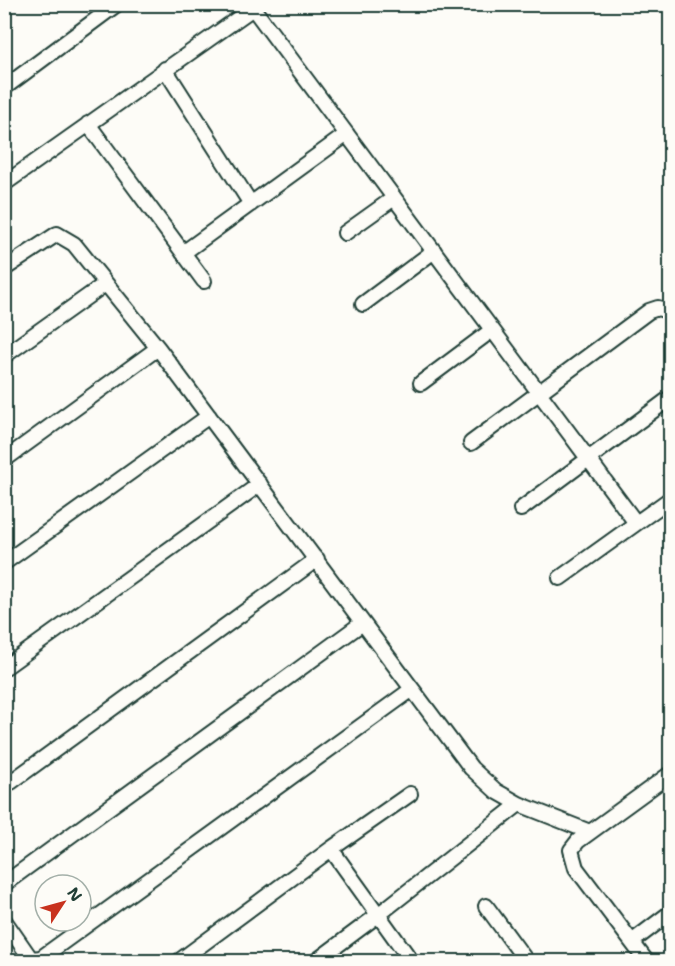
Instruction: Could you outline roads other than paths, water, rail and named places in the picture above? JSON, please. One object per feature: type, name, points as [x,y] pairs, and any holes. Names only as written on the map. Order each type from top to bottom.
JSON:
[{"type":"street","points":[[4,88],[117,4]]},
{"type":"street","points":[[4,184],[251,6],[636,523]]},
{"type":"street","points":[[165,69],[251,204]]},
{"type":"street","points":[[88,124],[204,281]]},
{"type":"street","points":[[183,254],[347,134]]},
{"type":"street","points":[[345,233],[394,198]]},
{"type":"street","points":[[4,268],[57,234],[65,236],[74,244],[158,348],[317,559],[361,624],[471,768],[496,791],[519,804],[590,832]]},
{"type":"street","points":[[363,304],[434,251]]},
{"type":"street","points":[[4,356],[105,284]]},
{"type":"street","points":[[471,443],[649,311],[658,308],[670,312]]},
{"type":"street","points":[[421,383],[492,330]]},
{"type":"street","points":[[4,460],[158,348]]},
{"type":"street","points":[[521,509],[670,398]]},
{"type":"street","points":[[4,563],[209,416]]},
{"type":"street","points":[[4,668],[260,484]]},
{"type":"street","points":[[560,578],[670,499]]},
{"type":"street","points":[[11,782],[317,559]]},
{"type":"street","points":[[4,884],[361,624]]},
{"type":"street","points":[[4,920],[31,959],[41,958],[411,690]]},
{"type":"street","points":[[647,962],[582,877],[571,857],[571,850],[578,841],[670,774]]},
{"type":"street","points":[[178,962],[410,794]]},
{"type":"street","points":[[315,962],[519,804]]},
{"type":"street","points":[[331,849],[412,962]]},
{"type":"street","points":[[486,906],[527,962]]},
{"type":"street","points":[[633,941],[670,913]]}]
